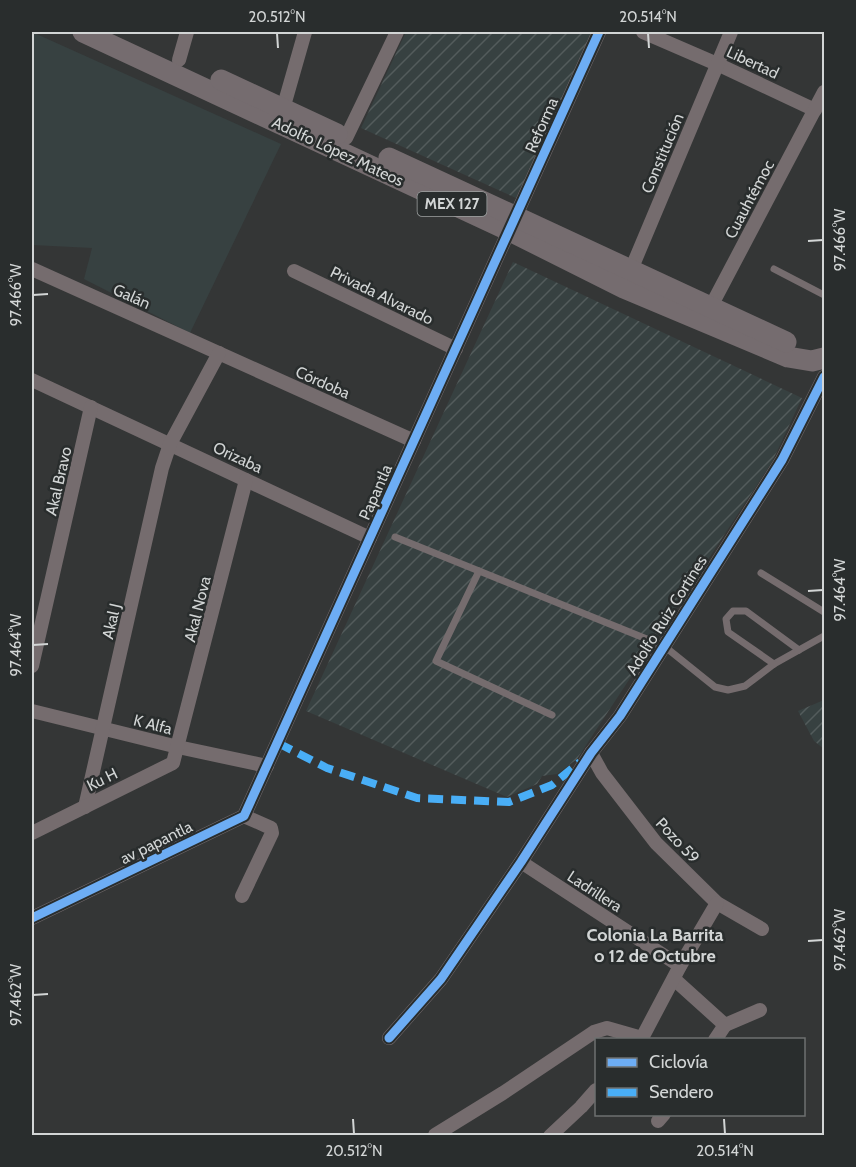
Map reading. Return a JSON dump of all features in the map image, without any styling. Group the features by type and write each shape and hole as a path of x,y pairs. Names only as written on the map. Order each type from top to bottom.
{"main road":[{"name":"Adolfo López Mateos","path":"83,32 109,35 179,60 281,116 346,138 513,224"},
{"name":"Adolfo López Mateos","path":"109,35 706,314 788,357 812,361 825,358"},
{"name":"Adolfo López Mateos","path":"706,314 792,345 825,344"}],"street":[{"path":"179,60 187,32"},
{"path":"281,116 305,32"},
{"path":"346,138 397,32"},
{"name":"Reforma","path":"513,224 599,32"},
{"name":"Libertad","path":"643,32 815,110"},
{"name":"Constitución","path":"628,279 731,32"},
{"name":"Cuauhtémoc","path":"706,314 825,92"},
{"name":"Papantla","path":"267,766 513,224"},
{"name":"Galán","path":"32,269 219,353"},
{"name":"Privada Alvarado","path":"294,271 456,349"},
{"name":"Córdoba","path":"219,353 414,441"},
{"name":"Akal J","path":"85,807 162,468 170,444 219,353"},
{"name":"Adolfo Ruiz Cortines","path":"389,1038 441,979 521,862 591,753 620,716 782,460 825,377"},
{"name":"Orizaba","path":"32,380 370,538"},
{"name":"Akal Bravo","path":"32,666 91,407"},
{"name":"Akal Nova","path":"178,747 246,480"},
{"name":"K Alfa","path":"32,711 267,766"},
{"name":"Ku H","path":"32,833 173,763 178,747"},
{"name":"Pozo 59","path":"591,753 602,773 656,843 717,903 762,929"},
{"path":"242,896 272,833 271,828 244,816 267,766"},
{"name":"av papantla","path":"32,918 244,816"},
{"name":"Ladrillera","path":"521,862 680,966"},
{"path":"643,1038 680,966 717,903"},
{"path":"674,980 725,1025"},
{"path":"716,1038 725,1025 760,1010"},
{"path":"435,1135 594,1032 607,1028 639,1038"},
{"path":"550,1136 595,1092"}],"lane":[{"path":"774,269 825,295"},
{"path":"396,537 664,646 715,687 728,690 745,686 774,664 825,636"},
{"path":"479,571 436,661 552,715"},
{"path":"761,573 825,612"},
{"path":"774,664 728,632 726,619 734,611 746,611 799,650"}],"shaded area":[{"path":"32,32 281,144 190,333 84,279 92,248 32,245"},
{"path":"406,32 595,32 516,198 361,128"},
{"path":"513,262 802,398 772,462 577,759 557,774 542,776 537,784 507,797 306,711"},
{"path":"824,700 824,749 814,741 798,711"}],"marked path":[{"path":"278,743 327,768 417,798 509,802 552,785 580,762"}],"cycle path":[{"path":"32,918 244,816 599,32"},
{"path":"389,1038 441,979 521,862 591,753 620,716 782,460 824,377"}],"district":[{"name":"Colonia La Barrita o 12 de Octubre","path":"655,945"}]}
